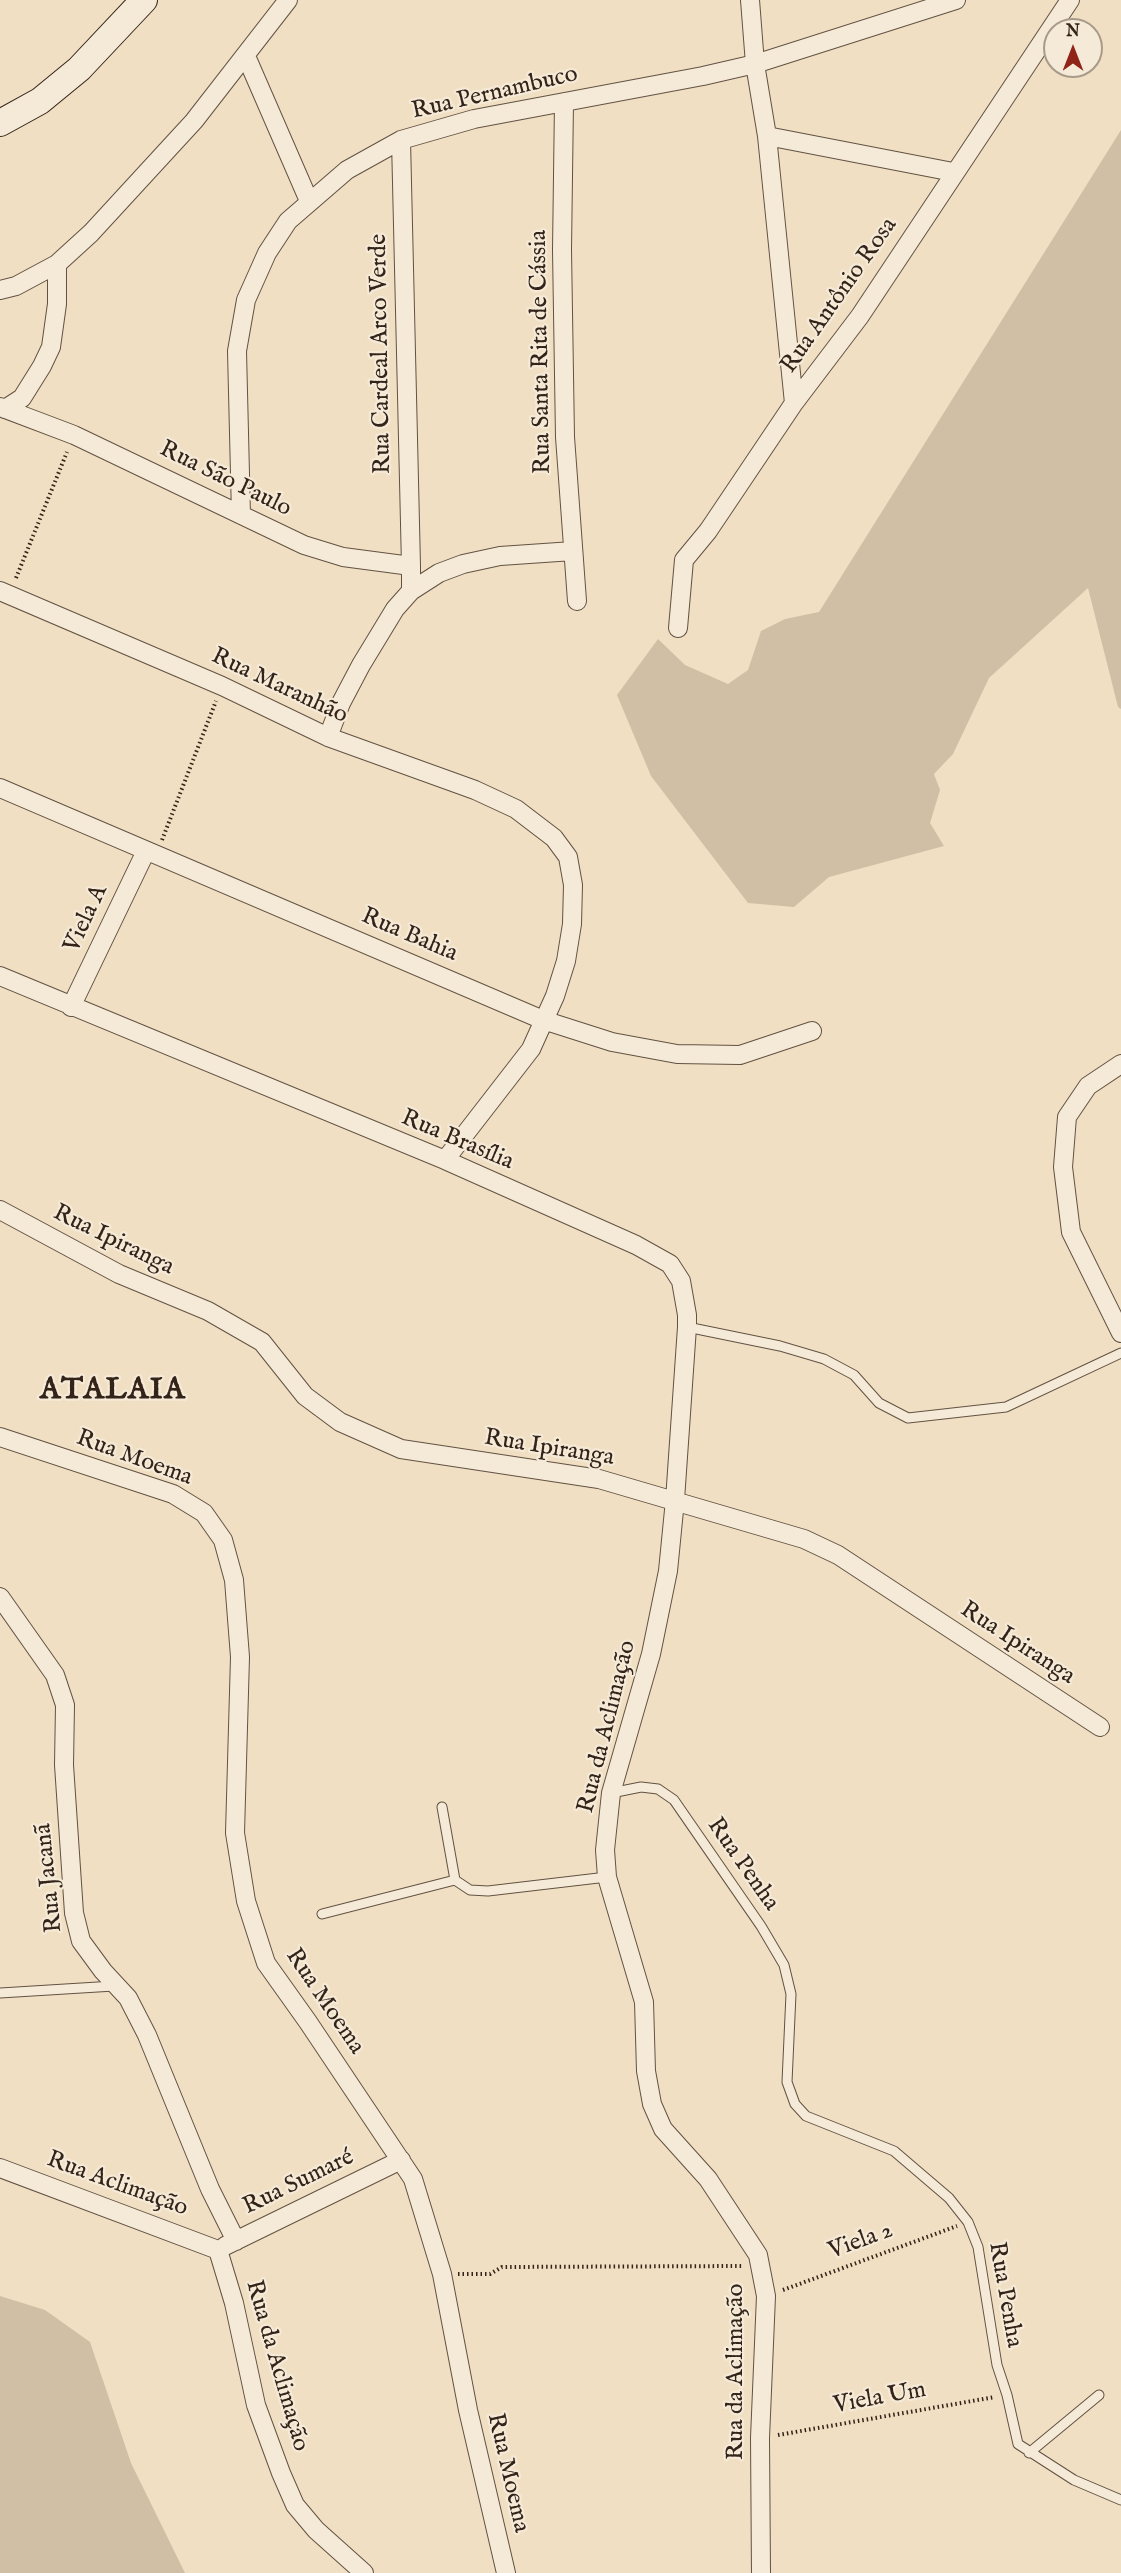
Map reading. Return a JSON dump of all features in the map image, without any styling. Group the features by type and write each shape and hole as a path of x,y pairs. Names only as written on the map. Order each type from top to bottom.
{"street":[{"path":"0,123 40,101 79,69 144,0"},
{"path":"0,290 16,286 57,264 91,232 161,158 246,56 288,0"},
{"path":"750,0 755,63 767,136 794,403"},
{"name":"Rua Pernambuco","path":"241,515 237,351 246,300 272,245 288,221 347,170 401,140 474,119 755,63 956,0"},
{"name":"Rua Antônio Rosa","path":"678,628 684,560 708,531 794,403 860,316 953,172 1070,0"},
{"path":"246,56 309,201"},
{"name":"Rua Santa Rita de Cássia","path":"564,102 562,250 565,437 577,601"},
{"path":"767,136 953,172"},
{"name":"Rua Cardeal Arco Verde","path":"401,140 411,566"},
{"path":"2,408 22,398 51,347 57,304 57,264"},
{"name":"Rua São Paulo","path":"2,408 74,435 304,545 343,557 411,566"},
{"path":"328,737 341,703 361,665 395,609 411,591 439,573 463,564 500,556 573,551"},
{"path":"411,566 411,591"},
{"name":"Rua Maranhão","path":"4,594 222,686 328,737 475,790 516,809 554,838 568,857 573,885 572,924 566,961 555,996 543,1020"},
{"name":"Rua Bahia","path":"0,788 543,1020 612,1042 677,1054 740,1055 812,1031"},
{"name":"Viela A","path":"71,1007 151,852"},
{"name":"Rua Brasília","path":"0,976 445,1161 636,1245 670,1264 681,1281 687,1315 675,1500"},
{"path":"445,1161 531,1048 543,1020"},
{"path":"1121,1064 1088,1086 1067,1118 1063,1167 1071,1232 1121,1333"},
{"name":"Rua Ipiranga","path":"0,1210 120,1274 208,1311 262,1342 305,1396 340,1422 401,1449 600,1479 804,1539 837,1555 1100,1727"},
{"name":"Rua Moema","path":"0,1437 173,1494 204,1513 223,1540 234,1580 240,1658 235,1833 246,1901 266,1963 413,2179 442,2274 468,2410 506,2573"},
{"name":"Rua da Aclimação","path":"675,1500 668,1571 651,1654 611,1793 605,1850 607,1877 644,2002 646,2071 652,2104 663,2129 708,2179 758,2256 766,2296 760,2438 761,2573"},
{"name":"Rua Jacanã","path":"0,1597 55,1676 65,1705 64,1765 74,1913 81,1941 128,1998 147,2035 210,2189 236,2241"},
{"name":"Rua Sumaré","path":"218,2250 401,2160"},
{"name":"Rua Aclimação","path":"0,2168 218,2250"},
{"name":"Rua da Aclimação","path":"218,2250 234,2303 256,2406 295,2505 316,2530 364,2573"}],"lane":[{"path":"687,1327 766,1342 824,1359 854,1375 879,1403 908,1418 1006,1407 1121,1353"},
{"name":"Rua Penha","path":"611,1793 641,1787 658,1789 674,1800 761,1926 784,1965 791,1994 787,2082 795,2104 806,2116 894,2151 950,2198 968,2222 978,2247 997,2365 1007,2395 1018,2444 1074,2480 1121,2500"},
{"path":"442,1807 455,1880 470,1890 488,1891 607,1877"},
{"path":"322,1914 455,1880"},
{"path":"0,1993 117,1985"},
{"path":"1029,2453 1099,2395"}],"path":[{"path":"4,594 74,435"},
{"path":"151,852 222,686"},
{"name":"Viela 2","path":"766,2296 968,2222"},
{"path":"442,2274 490,2274 502,2267 760,2266"},
{"name":"Viela Um","path":"760,2438 1007,2395"}],"shaded area":[{"path":"1121,130 1121,709 1118,707 1088,588 989,678 953,754 934,774 940,790 930,823 944,846 829,877 794,907 748,903 651,776 617,695 658,639 685,665 728,684 748,670 761,631 785,619 819,612"},
{"path":"0,2296 45,2310 90,2342 131,2463 185,2573 0,2573"}],"district":[{"name":"ATALAIA","path":"113,1392"}]}
